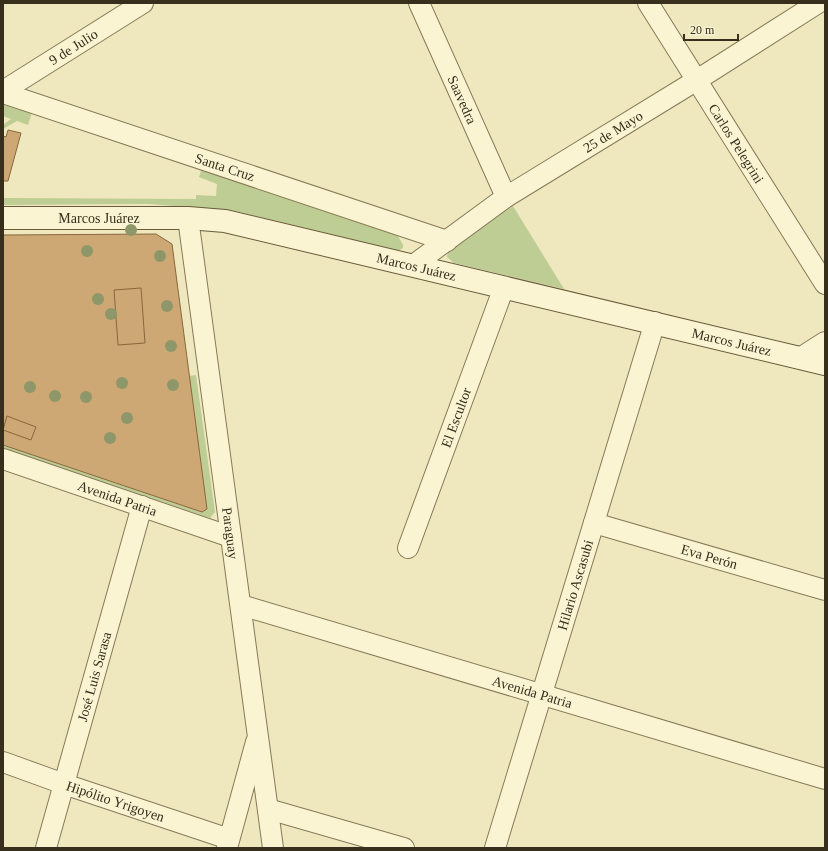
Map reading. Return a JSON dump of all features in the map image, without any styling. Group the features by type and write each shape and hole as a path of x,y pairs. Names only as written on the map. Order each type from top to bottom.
{"main road":[{"name":"Marcos Juárez","path":"3,218 188,218 236,223 825,364"}],"street":[{"name":"9 de Julio","path":"3,92 143,3"},
{"name":"Saavedra","path":"419,3 506,197"},
{"name":"Carlos Pelegrini","path":"648,3 825,284"},
{"name":"25 de Mayo","path":"412,266 506,197 697,80 818,3"},
{"name":"Santa Cruz","path":"3,92 447,240"},
{"name":"Paraguay","path":"188,218 273,848"},
{"name":"El Escultor","path":"408,548 504,287"},
{"name":"Hilario Ascasubi","path":"495,848 654,322"},
{"path":"800,358 825,342"},
{"name":"Avenida Patria","path":"3,459 231,537"},
{"name":"José Luis Sarasa","path":"46,848 142,506"},
{"name":"Eva Perón","path":"594,523 825,590"},
{"name":"Avenida Patria","path":"240,605 825,779"},
{"path":"228,843 258,734"},
{"name":"Hipólito Yrigoyen","path":"3,762 228,843"},
{"path":"268,809 404,848"}],"green space":[{"path":"3,103 32,112 28,125 17,121 3,129 3,125 11,119 3,116"},
{"path":"202,168 397,234 403,248 398,251 231,210 148,204 4,205 4,198 196,199 196,195 216,196 217,184 199,177"},
{"path":"513,206 564,289 454,263 447,257 449,247"},
{"path":"196,375 215,512 210,518 3,449 3,445 202,512 206,509 189,376"}],"building":[{"path":"8,130 21,133 8,181 3,181 3,136 6,137"},
{"path":"156,234 172,244 207,509 202,512 3,445 3,235"},
{"path":"141,288 145,343 118,345 114,290"},
{"path":"7,416 36,427 31,440 3,430"}]}
